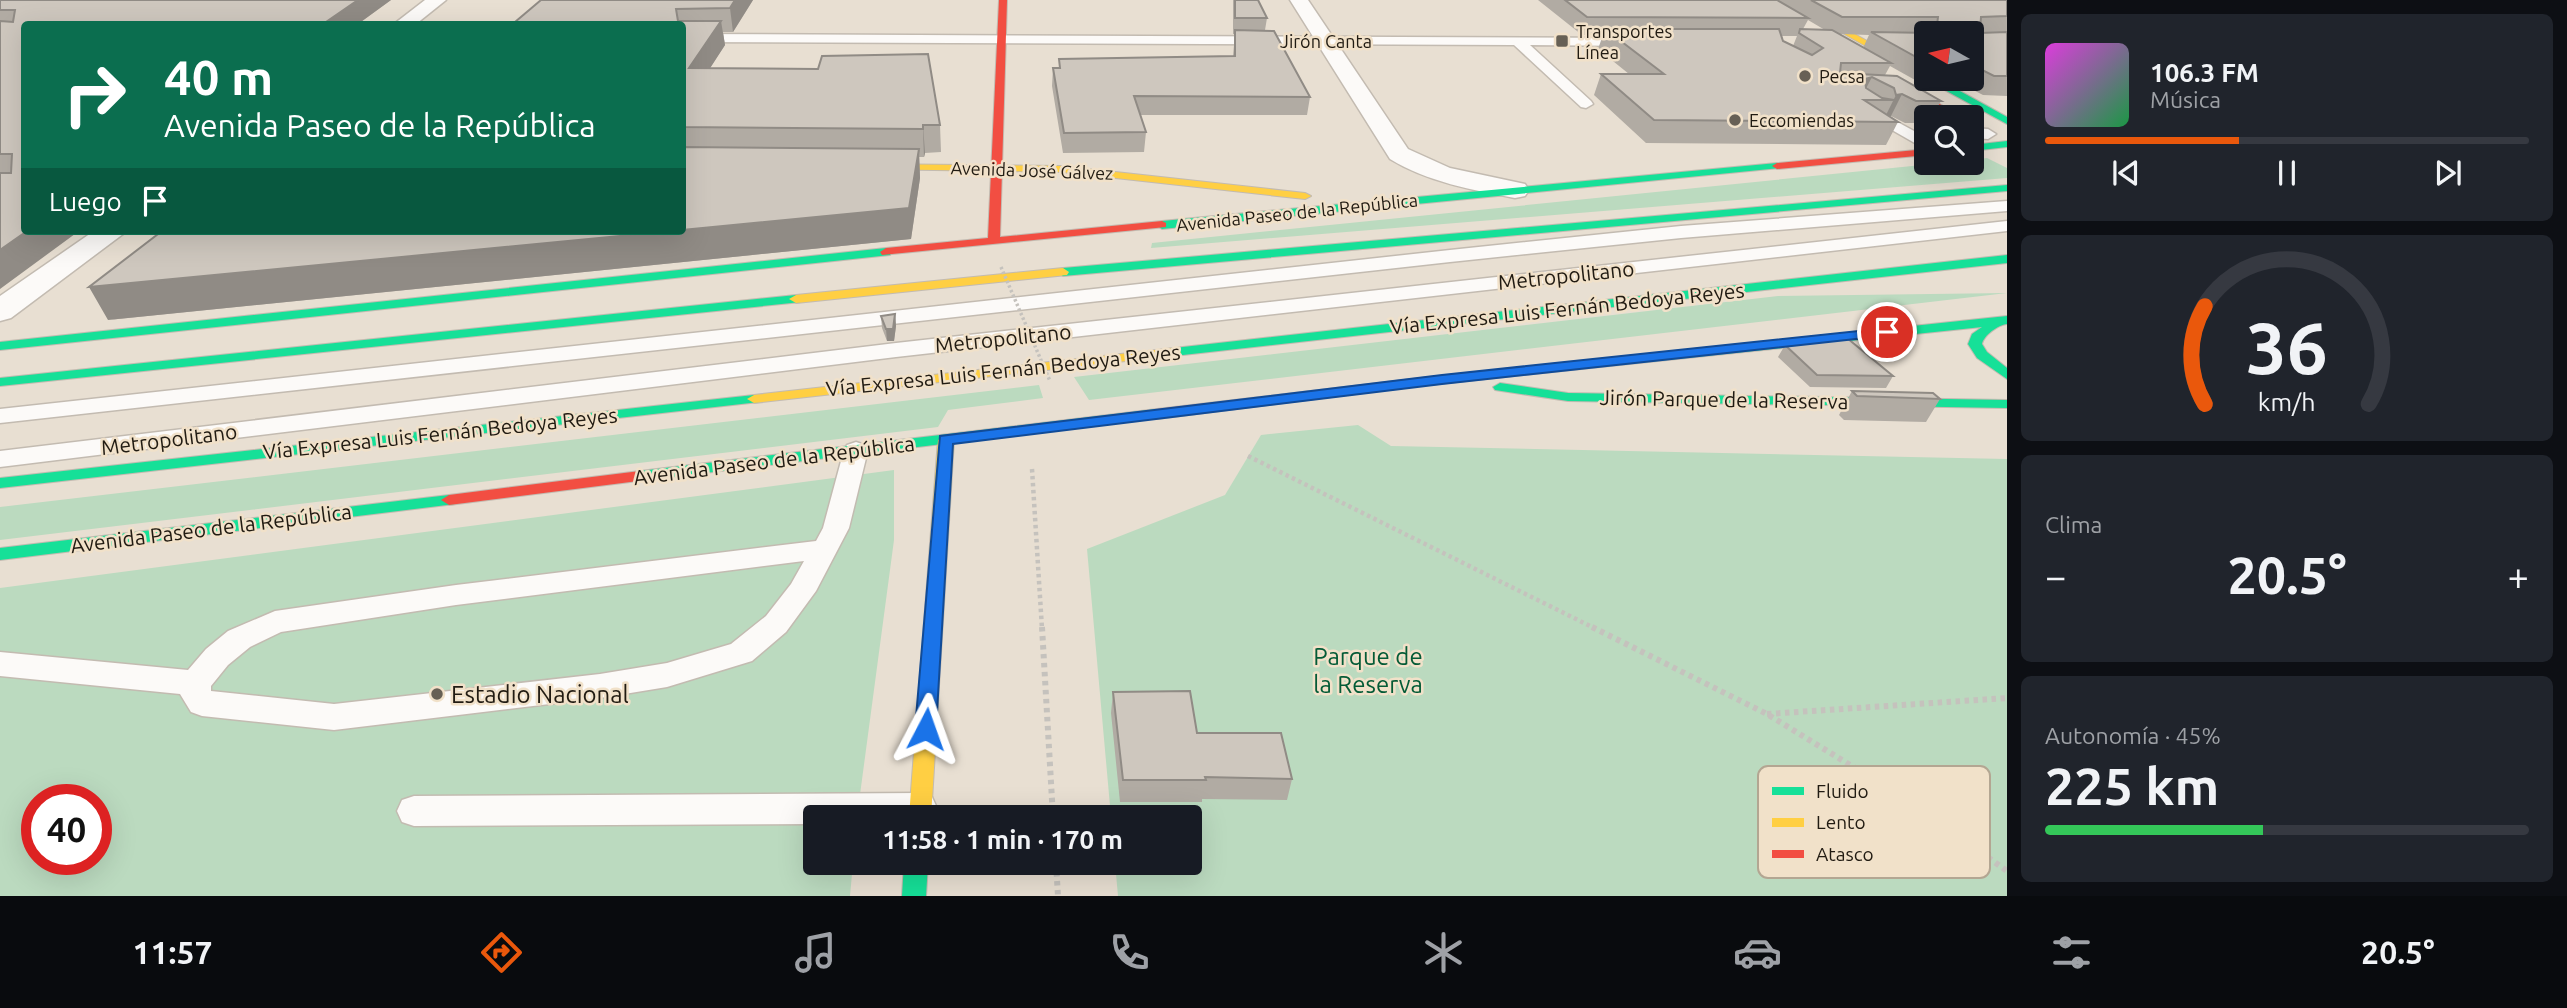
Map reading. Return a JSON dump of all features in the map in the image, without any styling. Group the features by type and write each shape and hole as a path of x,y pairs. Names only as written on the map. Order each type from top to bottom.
{"main road":[{"path":"994,241 987,191 995,166 1003,0"},
{"path":"1788,0 1914,70"},
{"path":"1880,74 1935,105"},
{"path":"1953,91 2007,121"},
{"path":"1984,136 2007,145"},
{"path":"1984,147 2007,145"},
{"name":"Avenida Paseo de la República","path":"0,346 994,241 1914,153"},
{"name":"Avenida José Gálvez","path":"846,166 995,166 1107,172 1380,205"},
{"path":"0,382 992,278 2007,188"},
{"name":"Vía Expresa Luis Fernán Bedoya Reyes","path":"0,483 2007,261"},
{"path":"2003,320 1977,337 1975,344 1982,355 2007,375"},
{"name":"Avenida Paseo de la República","path":"0,554 1442,379 2003,320"},
{"name":"Jirón Parque de la Reserva","path":"1442,379 1567,397 2007,404"},
{"path":"920,805 946,440"},
{"path":"914,896 915,875"}],"street":[{"path":"408,21 437,0"},
{"path":"1299,0 1399,154 1417,165 1441,174 1515,190"},
{"path":"1826,43 1902,43"},
{"path":"0,311 107,235"}],"lane":[{"name":"Jirón Canta","path":"686,38 1652,42"},
{"path":"1518,42 1586,104"},
{"path":"1875,91 1912,92"},
{"path":"1914,127 1893,125 1914,137"},
{"name":"Metropolitano","path":"0,416 1450,256 1681,232 2007,206"},
{"name":"Metropolitano","path":"0,459 882,352 2007,226"},
{"path":"825,549 456,595 275,622 239,639 217,657 195,683 196,695 202,703 334,717 600,687 667,675 741,653 776,624 802,591 825,549 836,528 856,450"},
{"path":"0,664 195,683"},
{"path":"414,811 803,812"}],"path":[{"path":"1001,267 1050,381"},
{"path":"1028,430 1052,805"},
{"path":"1248,456 1767,713 1852,766"},
{"path":"1767,713 2007,698"},
{"path":"1990,859 2007,871"},
{"path":"1057,875 1058,896"}],"green space":[{"path":"1984,158 2007,168 2007,178 1151,248 1152,243 1914,166 1914,175 1984,175"},
{"path":"2007,293 1089,400 1074,377 1778,296"},
{"path":"1039,385 1043,398 948,410 938,427 0,540 0,507"},
{"name":"Parque de la Reserva","path":"1358,425 1391,446 2007,459 2007,896 1118,896 1116,875 1202,875 1202,805 1110,805 1087,549 1225,495 1261,435"},
{"name":"Estadio Nacional","path":"894,470 894,540 859,805 803,805 803,875 852,875 850,896 0,896 0,588"}],"building":[{"path":"0,0 358,0 327,21 21,21 21,235 0,250 0,173 11,173 12,154 0,154 0,21 13,22 15,10 0,10"},
{"path":"541,0 735,0 730,8 676,9 678,21 516,21"},
{"path":"1235,0 1258,0 1267,18 1235,18"},
{"path":"1565,0 1777,0 1808,18 1587,17"},
{"path":"1811,0 2007,0 2007,16 1981,17 1981,21 1938,21 1938,17 1842,17"},
{"path":"686,21 721,21 689,68 818,69 822,56 928,54 940,125 923,125 923,129 686,127"},
{"path":"1605,29 1779,29 1783,41 1812,55 1823,48 1799,33 1800,29 1832,30 1891,63 1841,63 1840,73 1897,76 1914,86 1914,91 1923,91 1941,101 1916,101 1902,94 1896,95 1894,88 1872,77 1865,79 1866,88 1882,98 1894,100 1864,100 1898,122 1654,120 1601,74 1664,74"},
{"path":"1235,30 1274,31 1310,97 1134,96 1146,132 1064,133 1053,68 1060,68 1059,59 1235,56"},
{"path":"1871,32 1914,33 1914,56"},
{"path":"2007,32 2007,76 1994,76 1984,71 1984,33"},
{"path":"686,147 919,149 909,208 686,230"},
{"path":"157,235 630,235 89,287"},
{"path":"895,314 893,329 886,329 881,316"},
{"path":"1847,338 1893,376 1817,375 1785,345"},
{"path":"1852,391 1933,393 1940,399 1857,396"},
{"path":"1190,691 1197,733 1281,733 1292,779 1205,777 1206,780 1123,780 1113,692"}],"traffic: fast":[{"path":"1953,91 2007,121"},
{"path":"1984,147 2007,144"},
{"path":"1162,225 1777,166"},
{"path":"1063,272 2007,188"},
{"path":"0,346 886,252"},
{"path":"1174,352 2007,259"},
{"path":"0,382 796,299"},
{"path":"1429,381 2007,320"},
{"path":"1998,321 1977,337 1975,344 1982,355 2007,375"},
{"path":"1500,387 1568,397 2007,404"},
{"path":"0,483 754,399"},
{"path":"640,476 1157,414"},
{"path":"0,554 449,500"},
{"path":"914,896 915,875"}],"traffic: slow":[{"path":"1788,0 1913,69"},
{"path":"867,166 1061,169 1305,196"},
{"path":"796,299 1063,272"},
{"path":"754,399 1174,352"},
{"path":"921,805 946,440"}],"traffic: jam":[{"path":"994,241 1003,0"},
{"path":"1892,80 1936,105"},
{"path":"1777,166 1914,153"},
{"path":"886,252 1162,225"},
{"path":"1157,414 1429,381"},
{"path":"449,500 640,476"}],"place":[{"name":"Transportes Línea","path":"1562,41"},
{"name":"Pecsa","path":"1805,76"},
{"name":"Eccomiendas","path":"1735,120"},
{"name":"Estadio Nacional","path":"437,694"}],"route":[{"path":"926,729 946,440 1442,379 1887,332"}]}
